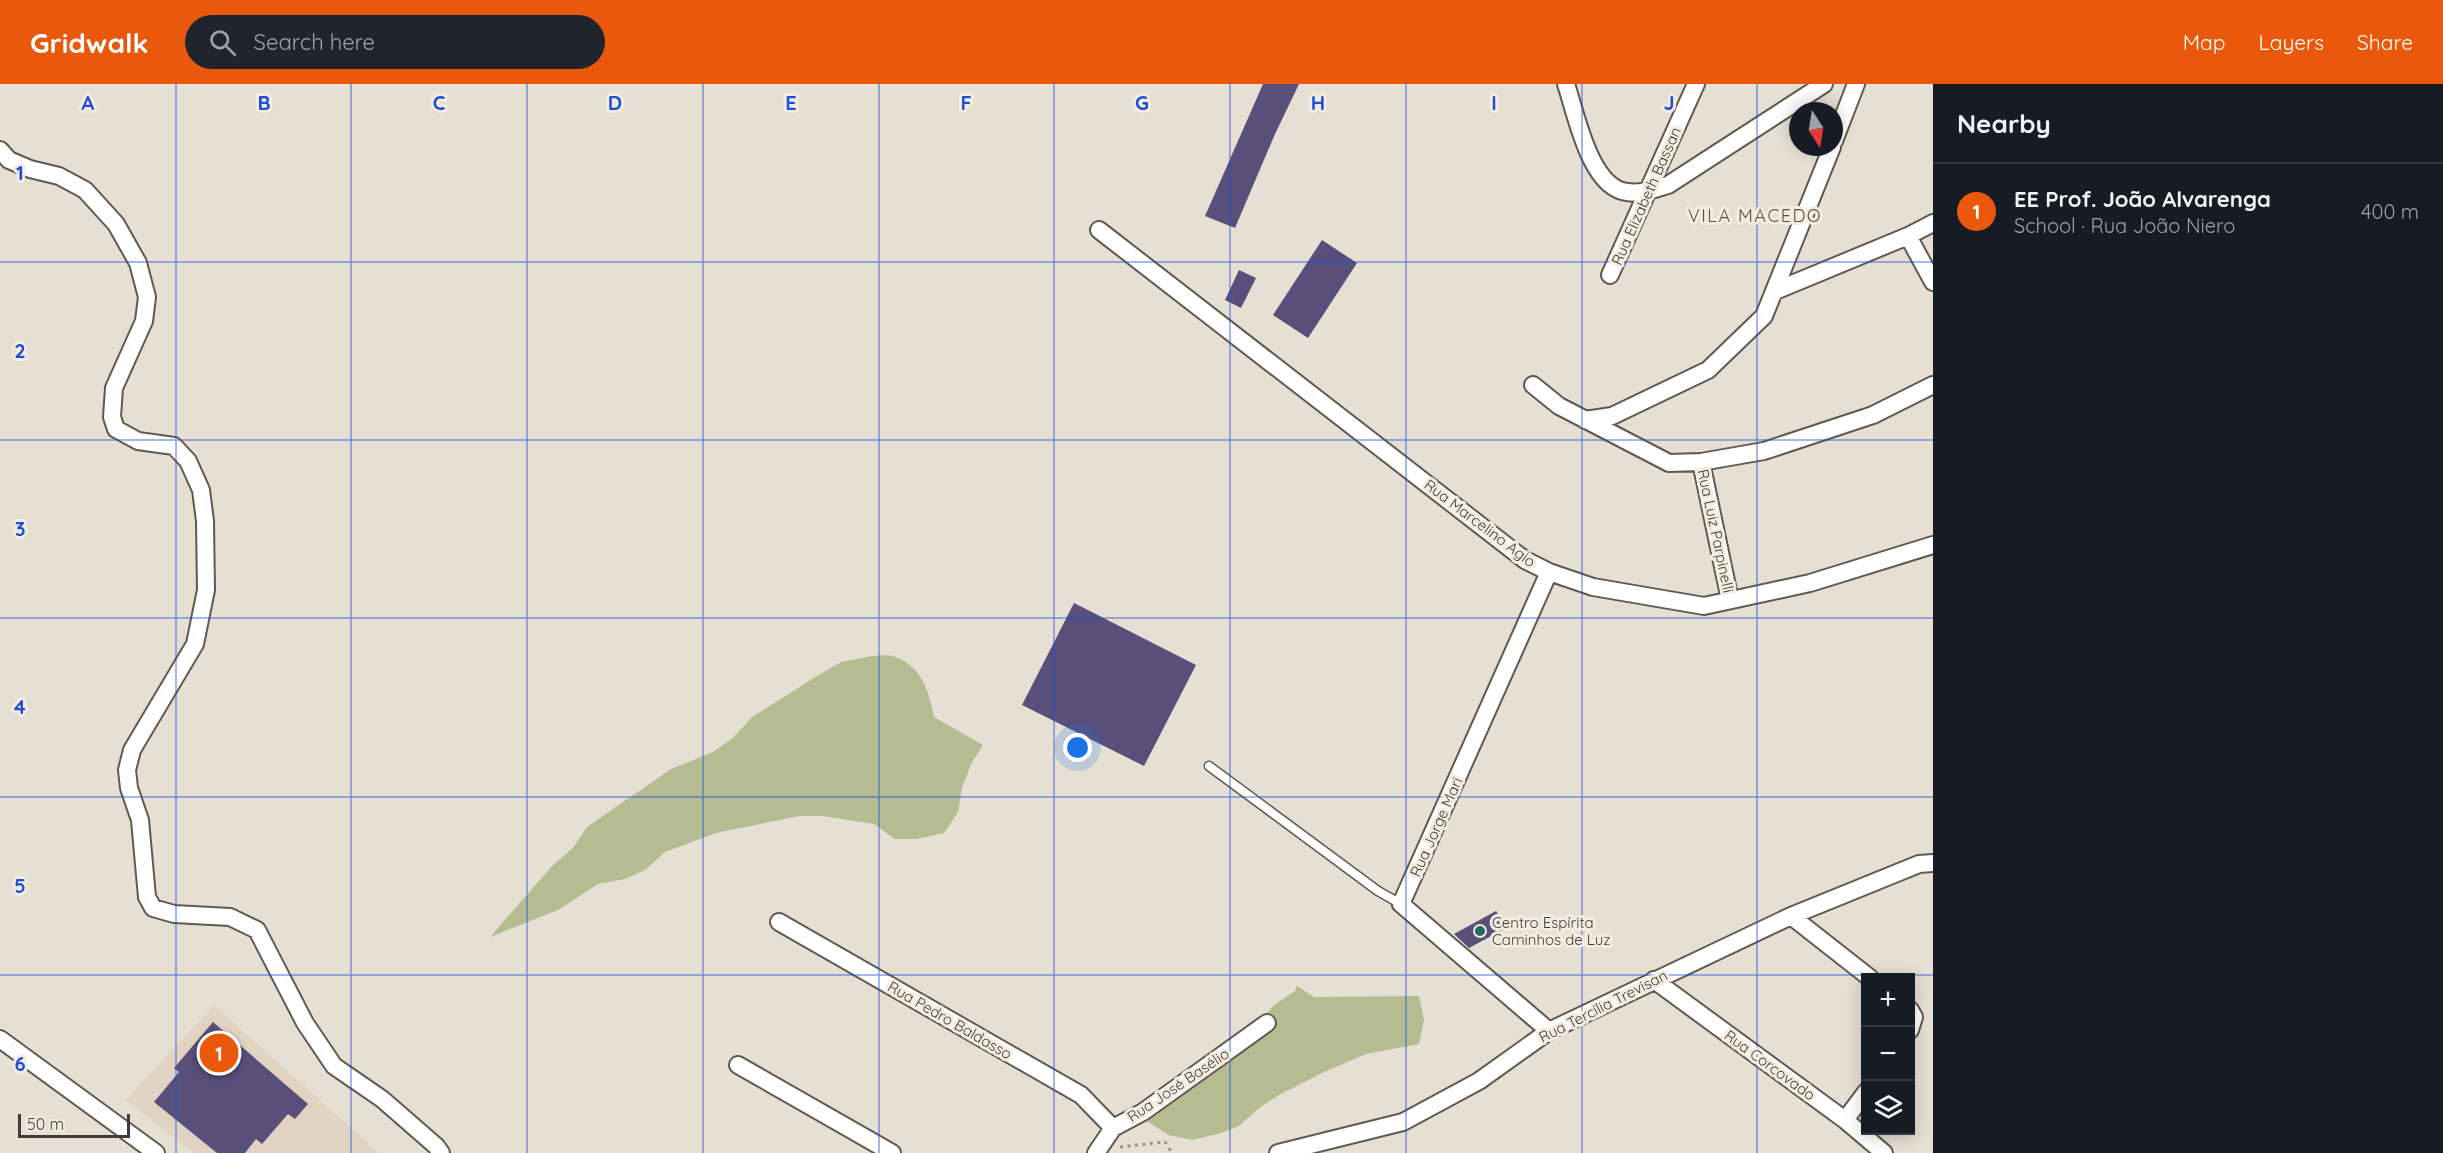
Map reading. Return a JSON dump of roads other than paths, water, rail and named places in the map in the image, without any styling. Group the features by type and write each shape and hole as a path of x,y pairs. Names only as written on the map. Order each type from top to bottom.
{"street":[{"path":"1566,84 1593,166 1608,184 1625,192 1647,192 1668,185 1824,84"},
{"name":"Rua Elizabeth Bassan","path":"1610,275 1696,84"},
{"path":"1843,118 1856,84"},
{"path":"0,150 9,160 30,169 59,176 85,190 116,224 138,263 147,297 144,321 114,388 112,417 116,429 138,441 174,447 188,461 201,490 205,521 206,590 195,644 132,750 127,770 129,788 140,820 147,897 153,908 174,914 231,917 257,930 305,1023 334,1066 382,1099 441,1153"},
{"path":"1585,420 1612,416 1708,370 1764,316 1828,156"},
{"path":"1775,291 1908,236 1933,222"},
{"name":"Rua Marcelino Agio","path":"1099,230 1525,560 1549,572 1593,587 1704,606 1809,583 1932,546"},
{"path":"1908,236 1933,282"},
{"path":"1533,385 1559,406 1669,463 1701,462 1764,451 1874,415 1933,385"},
{"name":"Rua Luiz Parpinelli","path":"1701,462 1730,600"},
{"name":"Rua Jorge Mari","path":"1401,904 1549,572"},
{"name":"Rua Tercília Trevisan","path":"1278,1153 1403,1122 1479,1082 1549,1031 1653,980 1791,916 1919,864 1933,863"},
{"path":"1401,904 1549,1031"},
{"path":"1791,916 1864,973"},
{"name":"Rua Pedro Baldasso","path":"779,922 1081,1095 1113,1128"},
{"name":"Rua Corcovado","path":"1653,980 1845,1120 1884,1153"},
{"name":"Rua José Basélio","path":"1097,1151 1113,1128 1143,1112 1267,1023"},
{"path":"0,1039 156,1153"},
{"path":"738,1065 892,1153"},
{"path":"1845,1120 1861,1099"}],"lane":[{"path":"1209,766 1378,891 1401,904"}],"place":[{"name":"Centro Espírita Caminhos de Luz","path":"1480,931"},
{"name":"EE Prof. João Alvarenga","path":"219,1053"}],"district":[{"name":"VILA MACEDO","path":"1755,215"}]}
